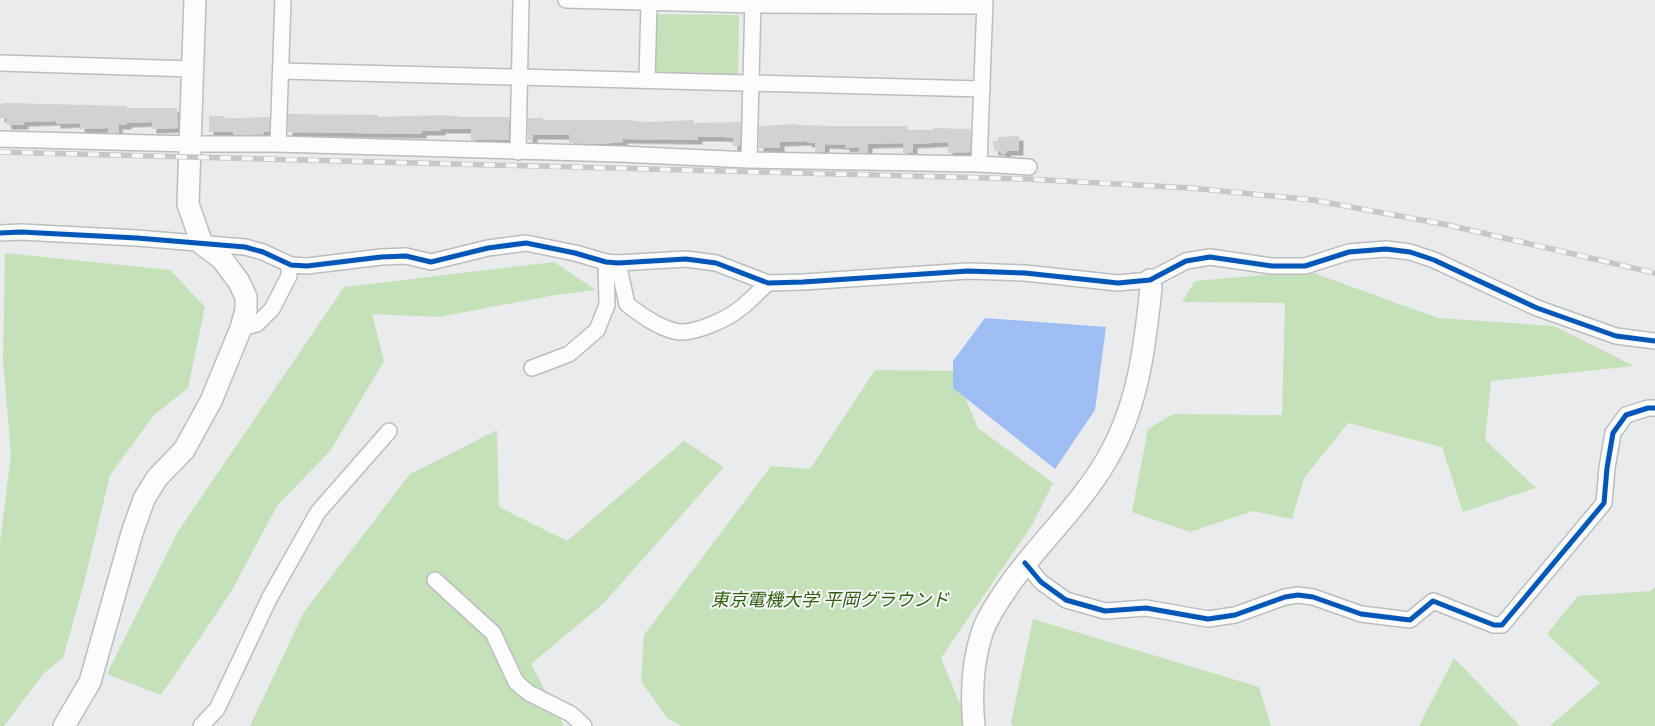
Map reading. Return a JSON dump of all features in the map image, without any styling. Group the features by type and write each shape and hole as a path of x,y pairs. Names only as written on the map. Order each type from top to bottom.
{"street":[{"path":"64,726 90,682 132,533 144,499 157,478 184,450 211,400 241,328 246,310 246,298 239,282 222,259 202,244 188,204 195,0"},
{"path":"278,144 283,0"},
{"path":"518,152 521,0"},
{"path":"566,0 984,3 979,164"},
{"path":"647,80 649,2"},
{"path":"749,160 753,2"},
{"path":"0,63 192,69"},
{"path":"281,72 982,89"},
{"path":"0,139 190,144 278,144 620,154 749,160 979,164 1029,167"},
{"path":"0,233 21,232 137,238 245,247 263,252 291,265 307,266 381,256 406,256 431,262 488,248 526,243 575,252 612,263 686,259 716,263 768,283 968,271 1025,273 1118,283 1150,280 1186,261 1210,257 1272,266 1305,266 1349,252 1386,250 1410,252 1434,260 1537,308 1616,336 1655,341"},
{"path":"612,263 626,304 647,320 676,332 696,331 718,321 741,308 768,283"},
{"path":"532,368 569,354 597,330 607,305 612,263"},
{"path":"241,328 257,324 272,309 289,276 291,265"},
{"path":"974,726 972,704 975,663 982,632 998,601 1025,563 1088,490 1111,452 1125,423 1138,382 1146,336 1151,288 1150,280"},
{"path":"1025,563 1041,582 1066,600 1105,610 1146,608 1208,619 1235,615 1285,597 1298,595 1312,597 1362,614 1410,620 1433,601 1494,625 1502,625 1604,503 1613,433 1626,415 1648,408 1655,408"},
{"path":"201,726 216,709 270,597 318,512 389,431"},
{"path":"435,580 492,633 516,682 528,693 571,714 584,726"}],"green space":[{"path":"653,14 739,15 738,79 650,76"},
{"path":"5,253 170,270 205,307 188,388 154,415 110,475 83,587 63,658 43,674 4,726 0,726 0,543 11,454 3,359"},
{"path":"554,262 596,290 555,295 439,317 372,314 384,361 330,451 277,506 231,592 161,695 107,674 177,533 344,287"},
{"path":"1308,271 1438,318 1554,326 1634,366 1491,381 1485,440 1536,488 1463,512 1442,447 1348,423 1304,478 1292,519 1253,511 1190,532 1132,512 1148,429 1173,414 1282,415 1285,303 1182,302 1195,281"},
{"name":"東京電機大学 平岡グラウンド","path":"875,370 954,371 978,428 1053,483 1032,525 941,658 969,726 681,726 667,718 641,681 644,635 771,466 810,469"},
{"path":"497,430 499,507 567,541 684,441 724,467 604,603 531,664 564,726 250,726 304,612 410,474"},
{"path":"1655,586 1655,726 1550,726 1600,683 1547,634 1578,596 1651,591"},
{"path":"1033,619 1259,687 1271,726 1013,726 1011,722"},
{"path":"1454,658 1520,726 1419,726"}],"water":[{"path":"985,318 1106,327 1095,410 1055,469 953,388 953,361"}],"building":[{"path":"0,104 177,108 178,128 152,129 152,122 127,123 127,125 118,125 119,133 108,132 108,128 80,129 80,123 56,124 56,121 24,122 24,125 7,125 6,118 0,118"},
{"path":"288,114 378,115 378,117 441,115 509,117 509,140 471,140 471,129 441,129 441,131 422,131 422,134 288,132"},
{"path":"209,116 225,116 224,118 270,117 269,132 264,132 264,134 233,135 233,132 209,132"},
{"path":"528,118 543,118 543,120 633,120 649,122 694,120 694,123 741,122 740,146 733,146 733,138 723,137 698,137 698,140 623,139 623,142 599,144 569,143 569,135 533,135 533,140 528,140"},
{"path":"797,124 907,126 908,130 933,130 933,128 971,129 970,152 948,153 948,142 913,144 913,153 903,153 903,143 868,144 868,153 859,153 859,147 845,148 845,145 825,144 825,152 815,152 815,143 807,143 807,141 780,142 780,148 759,148 759,126"},
{"path":"1019,136 1019,151 1007,151 1004,155 999,151 994,151 993,141 998,141 998,137"}],"railway":[{"path":"0,152 1027,179 1191,188 1313,200 1448,225 1655,273"}],"cycle path":[{"path":"0,233 21,232 137,238 245,247 263,252 291,265 307,266 381,257 406,256 431,262 488,248 526,243 575,253 606,262 686,259 716,263 768,283 968,271 1025,273 1118,283 1150,280 1186,261 1210,257 1272,266 1305,266 1349,252 1386,249 1410,252 1434,260 1537,308 1616,336 1655,341"},
{"path":"1025,563 1041,582 1066,600 1105,611 1146,608 1208,619 1235,615 1285,597 1298,595 1313,597 1361,614 1410,620 1433,601 1494,625 1502,625 1604,503 1613,433 1626,415 1648,408 1655,408"}]}
